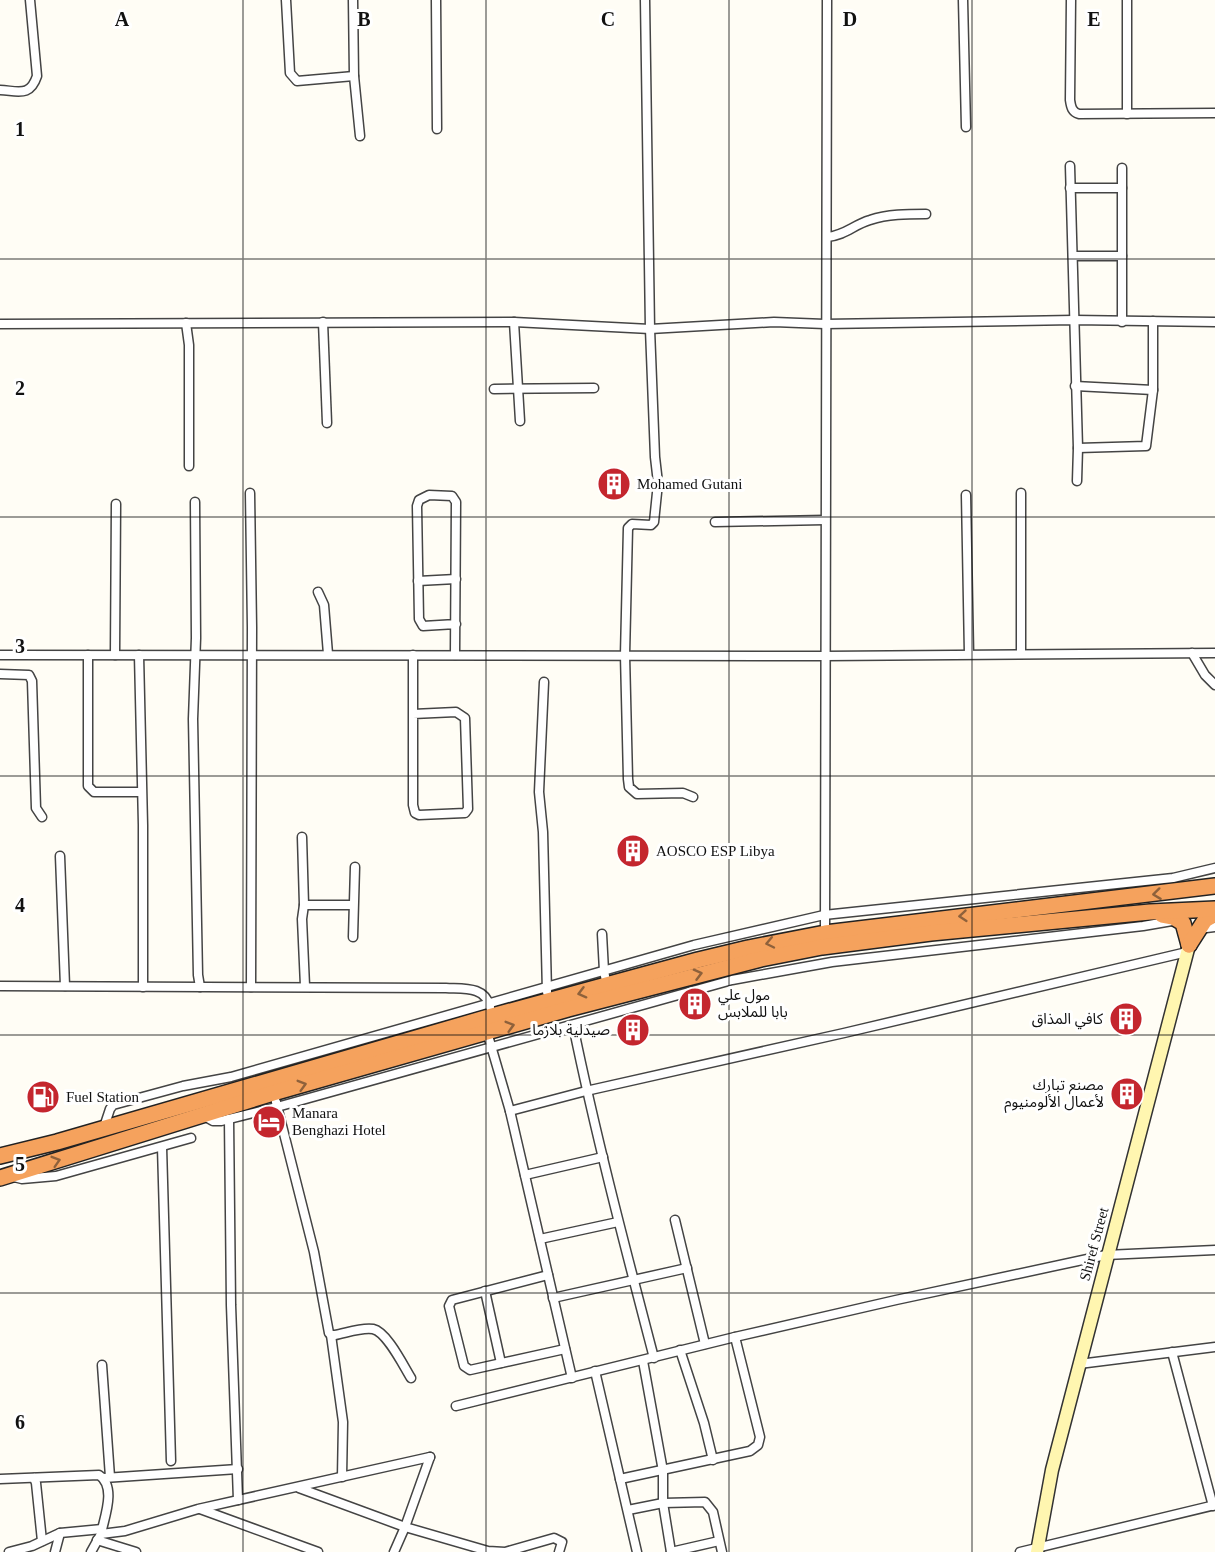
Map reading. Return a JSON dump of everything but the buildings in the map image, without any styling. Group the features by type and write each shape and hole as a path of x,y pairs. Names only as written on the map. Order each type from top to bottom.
{"highway":[{"path":"4,1177 203,1116 275,1100 487,1032 656,964 696,952 825,933 1215,886"},
{"path":"0,1156 547,994 730,965 822,947 941,932 1150,912 1215,909"},
{"path":"1150,912 1183,923 1188,948"},
{"path":"1188,948 1205,920 1215,914"}],"main road":[{"name":"Shiref Street","path":"1037,1550 1052,1470 1078,1364 1188,948"}],"street":[{"path":"0,90 25,91 34,85 37,75 30,0"},
{"path":"286,0 292,78 297,81 354,76"},
{"path":"353,0 354,76 360,136"},
{"path":"436,0 437,129"},
{"path":"645,0 651,329 655,457 658,483 654,522 651,525 632,524 628,528 625,655 629,787 637,794 683,793 693,797"},
{"path":"825,933 826,0"},
{"path":"963,0 966,127"},
{"path":"1071,0 1071,108 1075,113 1215,113"},
{"path":"1127,0 1127,114"},
{"path":"1070,166 1077,481"},
{"path":"1122,168 1122,322"},
{"path":"1070,188 1122,188"},
{"path":"827,237 844,234 870,219 902,214 926,214"},
{"path":"1072,256 1122,256"},
{"path":"0,324 514,322 651,329 774,322 825,324 1074,320 1215,322"},
{"path":"1078,448 1146,446 1153,390 1153,321"},
{"path":"323,322 327,423"},
{"path":"514,322 520,421"},
{"path":"186,323 189,345 189,466"},
{"path":"1075,386 1153,390"},
{"path":"494,389 594,388"},
{"path":"250,493 251,987"},
{"path":"1021,493 1021,654"},
{"path":"455,655 456,624 456,499 445,495 429,495 419,500 417,506 420,623 423,626 456,624"},
{"path":"966,495 969,654"},
{"path":"195,501 193,719 200,987"},
{"path":"115,655 116,504"},
{"path":"715,522 825,520"},
{"path":"418,581 456,579"},
{"path":"318,592 324,605 328,654"},
{"path":"1192,653 1208,679 1215,685"},
{"path":"0,655 825,656 1215,653"},
{"path":"88,655 88,786 94,792 141,792"},
{"path":"139,655 143,825 143,987"},
{"path":"413,655 413,714 413,805 415,813 427,815 465,813 468,809 465,718 456,712 413,714"},
{"path":"0,674 24,673 32,681 36,808 42,817"},
{"path":"544,682 539,792 543,832 547,994"},
{"path":"302,837 305,986"},
{"path":"60,856 64,986"},
{"path":"353,937 355,867"},
{"path":"696,952 824,915 1173,878 1215,868"},
{"path":"304,905 353,905"},
{"path":"203,1116 213,1120 229,1119 275,1100 491,1048 732,980 784,969 1178,920"},
{"path":"1198,929 1215,927"},
{"path":"602,934 609,1015"},
{"path":"510,1111 586,1091 844,1033 1188,948"},
{"path":"0,986 305,986 476,989 482,993 491,1010"},
{"path":"573,1025 586,1091 654,1358"},
{"path":"487,1032 510,1111 572,1378"},
{"path":"275,1100 314,1252 328,1333 331,1335 343,1422 342,1477"},
{"path":"229,1119 231,1305 238,1500"},
{"path":"4,1177 22,1179 56,1176 191,1138"},
{"path":"162,1147 171,1461"},
{"path":"525,1175 603,1157"},
{"path":"675,1220 705,1344"},
{"path":"540,1239 618,1222"},
{"path":"456,1406 735,1337 1106,1255 1215,1250"},
{"path":"553,1298 687,1268"},
{"path":"548,1275 452,1300 449,1306 466,1369 565,1349"},
{"path":"484,1291 501,1363"},
{"path":"331,1335 371,1329 380,1332 411,1378"},
{"path":"620,1479 750,1451 758,1444 760,1437 735,1337"},
{"path":"1078,1364 1215,1347"},
{"path":"680,1350 704,1423 713,1460"},
{"path":"1020,1552 1037,1550 1214,1506 1172,1352"},
{"path":"643,1360 663,1471 663,1503 671,1552 719,1541"},
{"path":"91,1552 100,1534 107,1511 108,1487 102,1365"},
{"path":"595,1371 637,1552"},
{"path":"9,1552 32,1546 60,1533 100,1534 125,1531 198,1509 430,1457 394,1552"},
{"path":"0,1479 94,1474 107,1477 238,1469"},
{"path":"34,1478 42,1541"},
{"path":"298,1487 405,1527 488,1551 505,1552 554,1538 562,1542 559,1552"},
{"path":"628,1510 663,1503 705,1502 713,1512 722,1552"},
{"path":"198,1509 318,1552"},
{"path":"55,1552 60,1533"},
{"path":"100,1534 136,1552"}],"place":[{"name":"Mohamed Gutani","path":"614,484"},
{"name":"AOSCO ESP Libya","path":"633,851"},
{"name":"مول علي بابا للملابس","path":"695,1004"},
{"name":"كافي المذاق","path":"1126,1019"},
{"name":"صيدلية بلازما","path":"633,1030"},
{"name":"مصنع تبارك لأعمال الألومنيوم","path":"1127,1094"},
{"name":"Fuel Station","path":"43,1097"},
{"name":"Manara Benghazi Hotel","path":"269,1122"}]}
